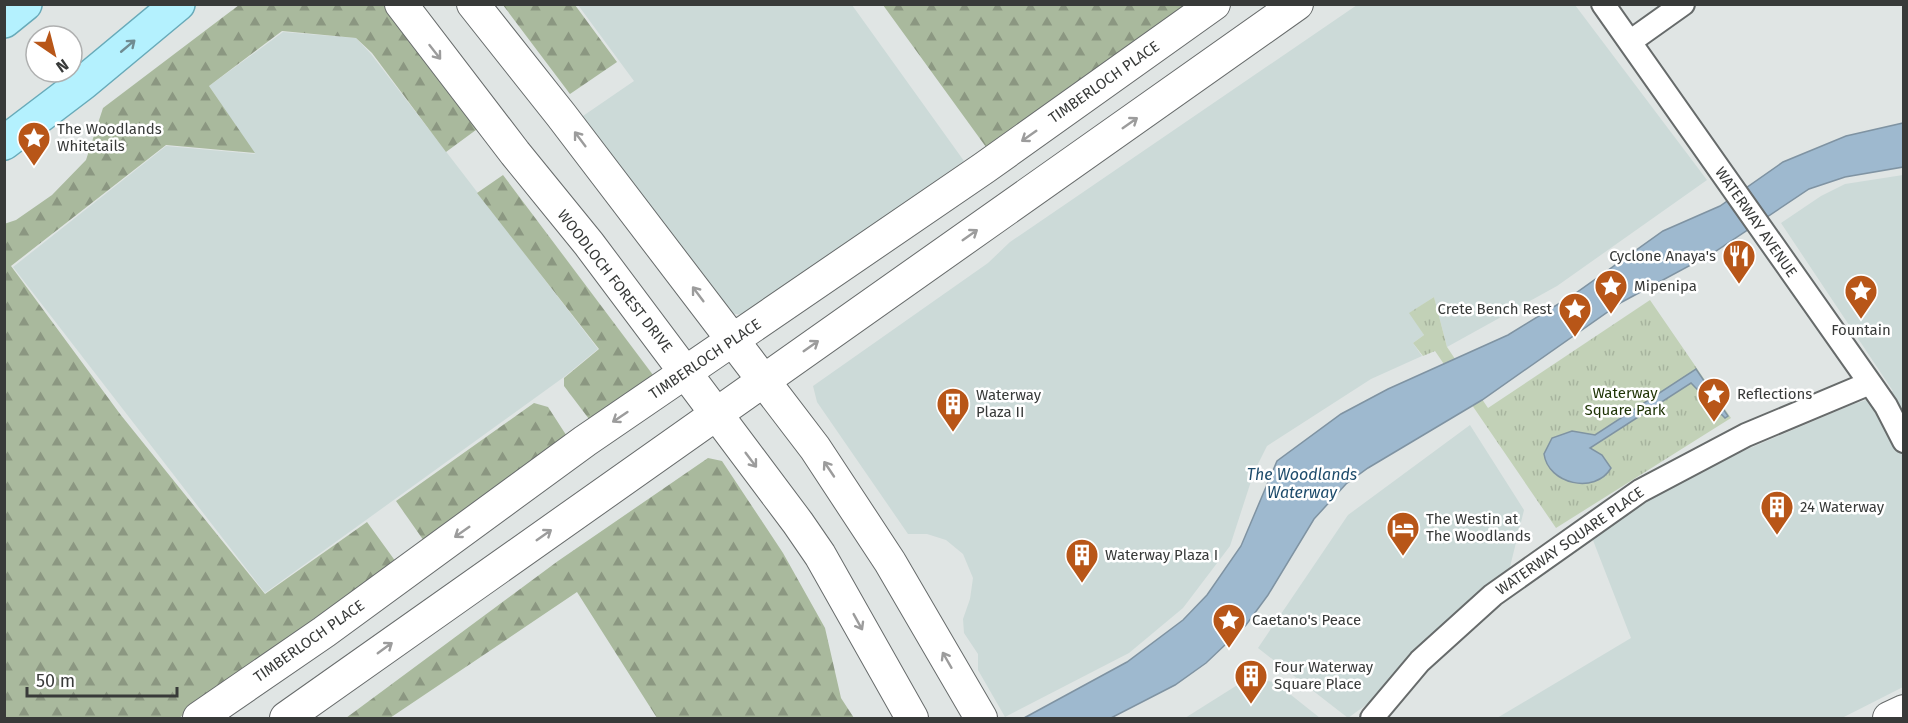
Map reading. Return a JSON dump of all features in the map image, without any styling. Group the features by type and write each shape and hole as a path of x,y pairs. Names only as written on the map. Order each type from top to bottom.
{"main road":[{"path":"4,21 26,4"},
{"path":"4,143 83,84 178,4"}],"street":[{"name":"WOODLOCH FOREST DRIVE","path":"401,4 507,144 589,244 820,555 912,718"},
{"path":"473,4 733,340 839,483 890,562 979,715"},
{"name":"TIMBERLOCH PLACE","path":"199,718 324,632 585,441 984,168 1214,4"},
{"path":"286,718 1297,4"},
{"name":"WATERWAY AVENUE","path":"1603,4 1886,406 1904,441"},
{"path":"1631,41 1683,4"},
{"name":"WATERWAY SQUARE PLACE","path":"1372,718 1420,661 1492,596 1640,491 1746,435 1870,383"},
{"path":"324,632 352,671"},
{"path":"1889,718 1904,711"}],"shaded area":[{"path":"578,5 852,5 964,161 745,315 727,313 580,118 634,81"},
{"path":"1357,5 1575,5 1707,180 1557,286 1447,347 1434,297 1410,313 1424,335 1413,343 1422,356 1371,379 1267,446 1254,472 1230,546 1183,608 1129,653 1005,717 978,670 978,654 964,633 963,619 970,599 973,578 963,554 946,540 927,534 908,534 817,402 813,386 988,263 1010,242"},
{"path":"283,32 356,38 371,54 598,349 564,377 265,593 13,267 166,146 255,154 209,86"},
{"path":"1903,175 1903,687 1842,718 1497,718 1631,638 1589,530 1708,466 1851,405 1893,391 1781,223 1821,196 1845,184"},
{"name":"The Westin at The Woodlands","path":"1470,425 1524,510 1508,575 1377,697 1348,718 1258,648 1348,515"},
{"name":"Four Waterway Square Place","path":"1258,678 1276,683 1320,718 1185,718 1239,684"}],"green space":[{"path":"239,5 384,5 480,127 446,152 372,53 356,38 282,31 209,86 255,153 166,145 11,266 120,414 265,594 367,522 396,562 179,718 5,718 4,224 16,220 52,195 86,160 103,108"},
{"path":"503,5 575,5 617,62 570,94"},
{"path":"883,5 1189,5 986,147"},
{"path":"503,175 656,379 601,420 589,419 564,386 564,378 599,349 477,193"},
{"name":"Waterway Square Park","path":"1434,297 1447,347 1488,408 1650,300 1731,418 1556,528 1435,351 1423,356 1413,343 1424,335 1409,313"},
{"path":"534,403 548,407 570,441 424,541 396,501"},
{"path":"708,458 722,461 783,553 825,628 841,698 854,718 657,718 577,592 390,718 346,718 558,561"}],"water":[{"name":"The Woodlands Waterway","path":"1903,123 1903,167 1845,177 1809,189 1713,253 1622,302 1482,400 1368,468 1346,484 1314,519 1268,595 1246,625 1206,663 1175,685 1111,718 1024,718 1127,662 1183,620 1207,595 1241,546 1277,461 1341,414 1388,389 1508,335 1573,295 1663,231 1720,206 1783,162 1846,136"},
{"path":"1696,369 1728,416 1725,418 1691,383 1590,448 1602,455 1611,468 1604,476 1584,483 1573,482 1554,473 1547,464 1544,454 1552,438 1572,431 1595,435"}],"place":[{"name":"The Woodlands Whitetails","path":"34,167"},
{"name":"Cyclone Anaya's","path":"1739,285"},
{"name":"Mipenipa","path":"1611,315"},
{"name":"Fountain","path":"1861,320"},
{"name":"Crete Bench Rest","path":"1575,338"},
{"name":"Reflections","path":"1714,423"},
{"name":"Waterway Plaza II","path":"953,433"},
{"name":"24 Waterway","path":"1777,536"},
{"name":"The Westin at The Woodlands","path":"1403,557"},
{"name":"Waterway Plaza I","path":"1082,584"},
{"name":"Caetano's Peace","path":"1229,649"},
{"name":"Four Waterway Square Place","path":"1251,705"}]}
